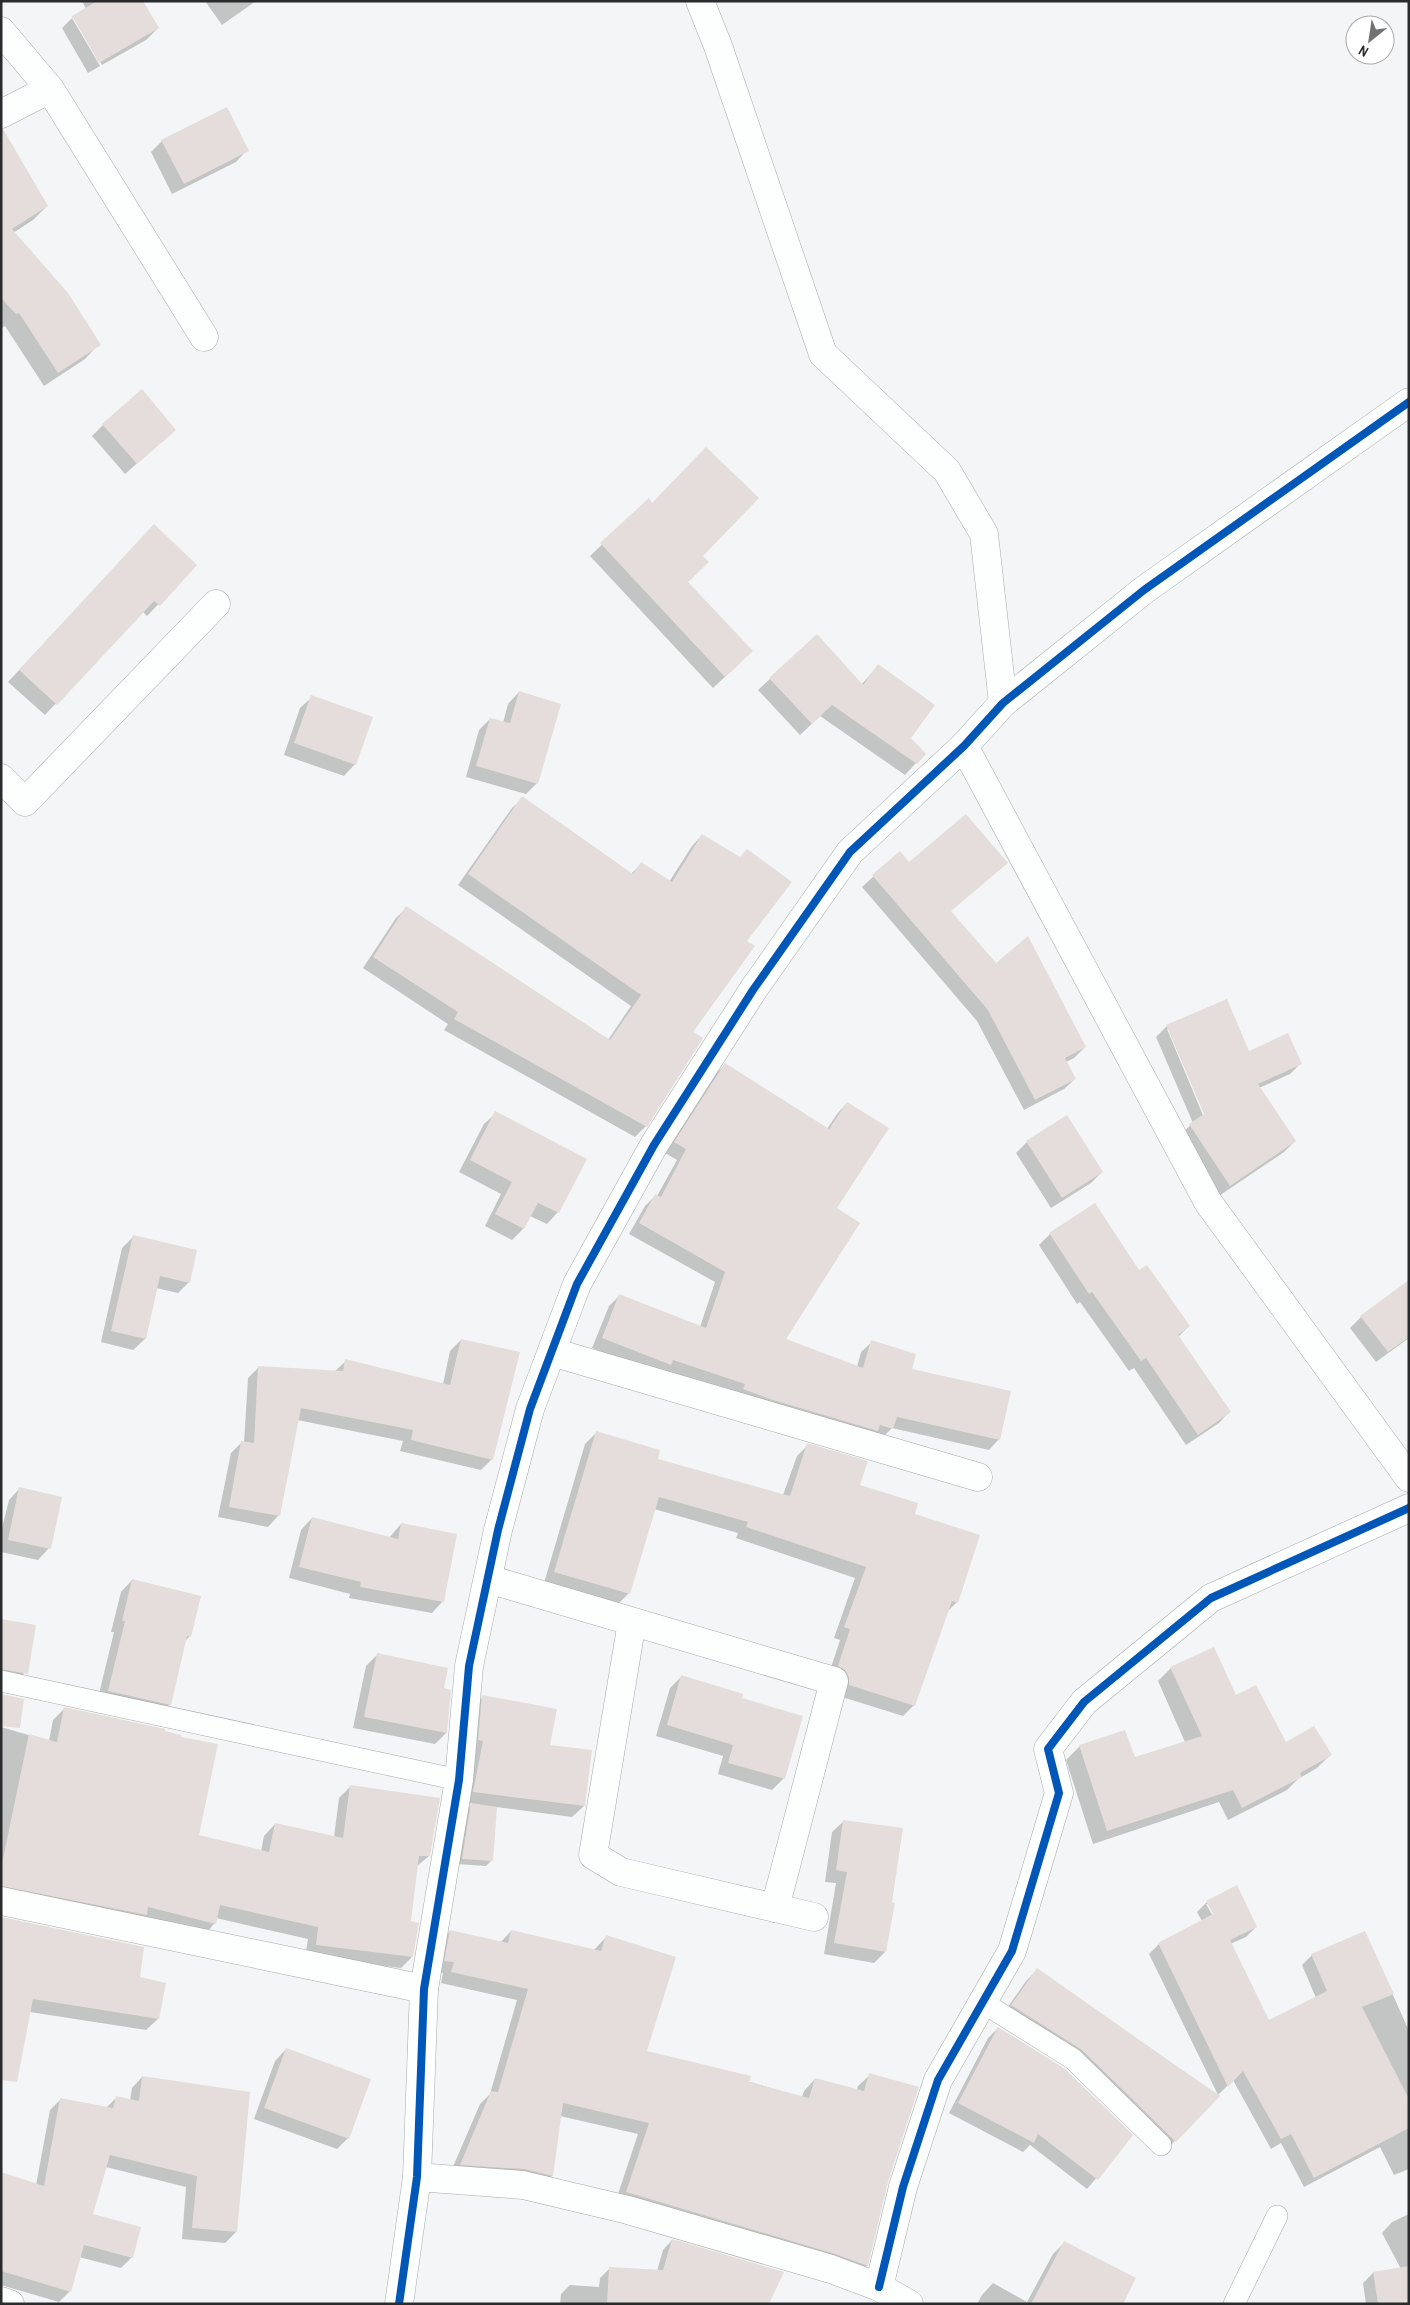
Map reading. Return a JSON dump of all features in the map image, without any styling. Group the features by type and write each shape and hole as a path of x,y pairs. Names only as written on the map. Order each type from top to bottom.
{"street":[{"path":"700,1 718,46 823,354 947,471 984,534 1003,703"},
{"path":"1,31 50,89 204,337"},
{"path":"1,114 50,89"},
{"path":"399,2304 417,2177 424,1989 459,1780 469,1666 498,1530 530,1409 577,1284 654,1145 753,990 850,852 964,746 1003,703 1144,590 1409,402"},
{"path":"1,778 26,802 216,604"},
{"path":"964,746 1208,1202 1409,1478"},
{"path":"552,1352 978,1477"},
{"path":"879,2288 903,2187 938,2080 1012,1951 1059,1793 1048,1749 1084,1702 1211,1598 1409,1508"},
{"path":"488,1579 834,1681 775,1908"},
{"path":"632,1622 592,1856 621,1872 814,1918"},
{"path":"1,1901 424,1989"},
{"path":"417,2177 523,2185 628,2210 831,2269 879,2288 910,2304"},
{"path":"1,2301 10,2304"}],"lane":[{"path":"1,1681 459,1780"},
{"path":"982,2002 1073,2058 1161,2145"},
{"path":"1234,2304 1277,2216"}],"building":[{"path":"97,1 143,1 159,28 99,63 72,16"},
{"path":"227,107 249,151 184,184 161,140"},
{"path":"1,129 3,129 48,206 12,229 68,293 101,345 58,373 19,313 16,314 1,298"},
{"path":"142,389 176,430 137,464 102,424"},
{"path":"706,447 759,498 703,556 709,562 688,582 753,651 725,677 600,543 649,498 652,503"},
{"path":"154,524 197,565 160,606 154,601 57,705 19,670"},
{"path":"817,634 863,685 878,664 935,705 911,738 926,754 917,764 832,705 812,724 769,678"},
{"path":"519,691 561,704 538,784 476,766 490,718 510,723"},
{"path":"311,695 373,717 356,765 294,743"},
{"path":"522,796 633,874 641,862 672,882 702,834 740,857 747,849 792,882 747,941 755,946 693,1032 703,1038 647,1127 454,1019 458,1012 373,957 406,906 610,1040 641,995 468,874"},
{"path":"966,814 1008,863 951,911 996,963 1028,936 1086,1047 1065,1058 1076,1079 1035,1100 988,1010 872,875 900,851 909,862"},
{"path":"1227,999 1249,1051 1288,1033 1302,1064 1258,1084 1296,1141 1230,1186 1189,1124 1204,1114 1166,1025"},
{"path":"725,1063 829,1129 847,1102 889,1128 837,1208 860,1223 786,1339 863,1368 871,1340 916,1354 912,1369 1011,1391 1000,1440 897,1417 893,1429 880,1425 878,1431 773,1400 743,1389 745,1384 673,1360 671,1365 602,1338 619,1294 706,1328 725,1272 639,1223 655,1194 661,1197 686,1149 674,1142"},
{"path":"495,1111 587,1159 559,1213 538,1203 524,1229 495,1214 512,1182 470,1160"},
{"path":"1067,1115 1103,1172 1062,1198 1026,1141"},
{"path":"1095,1203 1139,1270 1147,1265 1190,1326 1178,1335 1231,1412 1198,1435 1146,1358 1141,1361 1092,1292 1089,1294 1049,1233"},
{"path":"133,1235 197,1250 190,1283 160,1276 146,1339 111,1331"},
{"path":"1409,1280 1409,1337 1388,1352 1360,1316"},
{"path":"461,1339 520,1352 493,1460 411,1440 413,1430 301,1408 280,1516 229,1507 241,1441 254,1443 258,1366 343,1371 345,1359 450,1385"},
{"path":"596,1431 660,1450 658,1459 790,1496 807,1443 868,1461 860,1485 918,1503 915,1514 980,1535 958,1603 952,1601 915,1706 849,1685 849,1677 845,1670 838,1666 850,1629 844,1627 866,1567 746,1527 748,1522 659,1497 630,1594 554,1572"},
{"path":"19,1487 62,1497 51,1549 8,1540"},
{"path":"312,1517 398,1539 401,1523 457,1534 444,1602 360,1587 361,1582 299,1567"},
{"path":"132,1579 201,1596 191,1637 187,1636 171,1705 108,1691 125,1621 122,1621"},
{"path":"1,1619 36,1625 28,1674 1,1669"},
{"path":"1214,1647 1236,1695 1256,1685 1286,1742 1314,1726 1332,1755 1300,1773 1302,1777 1242,1808 1233,1790 1107,1831 1079,1745 1125,1730 1135,1757 1202,1736 1170,1667"},
{"path":"377,1653 448,1668 444,1688 451,1690 447,1733 364,1717"},
{"path":"681,1675 743,1694 742,1698 803,1716 785,1779 728,1763 733,1745 667,1725"},
{"path":"1,1694 24,1699 20,1728 1,1726"},
{"path":"482,1695 557,1709 550,1745 592,1750 585,1806 473,1792 483,1741 478,1740"},
{"path":"64,1707 165,1729 165,1731 181,1735 181,1737 218,1744 199,1835 269,1852 275,1823 343,1838 350,1785 440,1798 430,1856 419,1856 411,1921 419,1923 413,1957 316,1945 318,1927 220,1905 216,1924 148,1907 147,1915 1,1886 1,1868 29,1734 57,1742"},
{"path":"471,1803 497,1807 493,1861 462,1859"},
{"path":"843,1820 903,1828 892,1902 895,1903 886,1952 834,1943 847,1872 836,1870"},
{"path":"1237,1885 1257,1927 1230,1940 1269,2020 1327,1991 1311,1954 1365,1931 1394,1994 1362,2007 1409,2099 1409,2128 1314,2178 1291,2134 1281,2139 1243,2071 1228,2087 1158,1943 1213,1914 1206,1901"},
{"path":"1,1917 144,1947 140,1977 166,1983 159,2019 33,1999 17,2082 1,2080"},
{"path":"450,1930 508,1943 511,1930 601,1951 606,1935 676,1957 647,2051 751,2076 749,2082 809,2098 815,2078 864,2091 869,2073 919,2087 888,2182 868,2266 835,2254 626,2192 649,2123 563,2103 553,2176 524,2169 460,2165 491,2091 498,2092 528,1989 451,1972 454,1962 444,1961"},
{"path":"1037,1968 1220,2096 1176,2142 1082,2050 1011,2005"},
{"path":"998,2027 1065,2069 1133,2135 1098,2180 1038,2134 1034,2143 958,2103"},
{"path":"286,2048 371,2079 349,2139 264,2108"},
{"path":"142,2076 250,2092 237,2232 192,2228 197,2176 110,2155 93,2214 141,2227 133,2258 84,2245 71,2292 1,2271 1,2172 44,2186 60,2098 113,2108 116,2096 139,2101"},
{"path":"672,2239 784,2272 769,2304 607,2304 609,2267 663,2270"},
{"path":"1064,2241 1136,2278 1123,2304 1031,2304"},
{"path":"1409,2266 1409,2304 1378,2304 1373,2272"}],"cycle path":[{"path":"399,2304 417,2177 424,1989 459,1780 469,1666 498,1530 530,1409 577,1284 654,1145 753,990 850,852 964,746 1003,703 1144,590 1409,402"},
{"path":"879,2287 903,2187 938,2080 1012,1951 1059,1793 1048,1749 1084,1702 1211,1598 1409,1508"}]}
